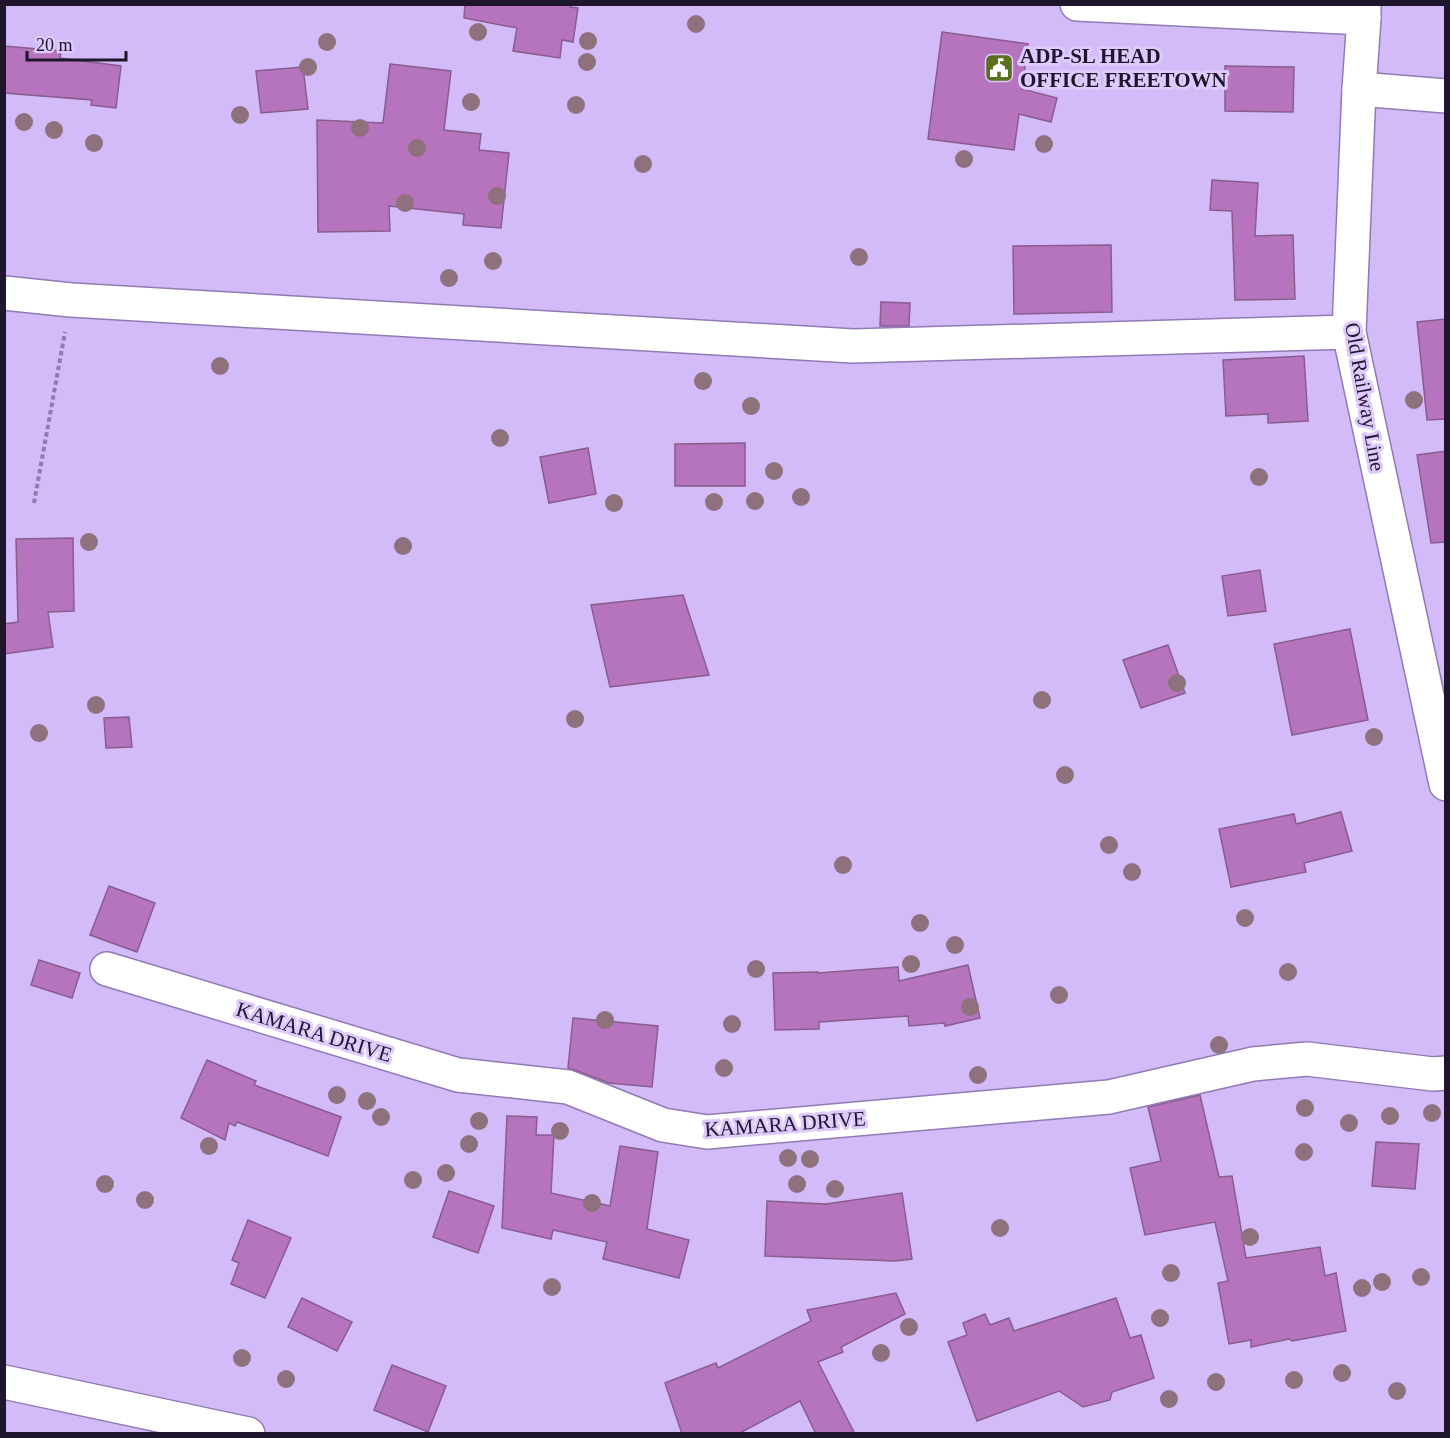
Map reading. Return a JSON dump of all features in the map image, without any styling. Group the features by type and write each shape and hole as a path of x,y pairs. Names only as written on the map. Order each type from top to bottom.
{"street":[{"path":"1077,4 1364,11"},
{"name":"Old Railway Line","path":"1364,11 1349,332 1446,784"},
{"path":"1359,89 1446,96"},
{"path":"4,293 71,300 853,346 1349,332"},
{"name":"KAMARA DRIVE","path":"107,969 458,1076 568,1088 663,1125 707,1132 1109,1097 1252,1064 1307,1059 1433,1074 1446,1073"},
{"path":"4,1382 248,1434"}],"path":[{"path":"34,503 71,300"}],"building":[{"path":"465,4 571,4 570,7 578,8 573,42 562,40 560,58 513,51 517,28 464,18"},
{"path":"942,32 1028,44 1022,89 1057,98 1051,122 1019,114 1014,150 928,139"},
{"path":"4,46 61,51 60,58 121,66 116,108 91,105 92,100 4,93"},
{"path":"390,64 451,71 444,130 481,134 479,150 509,153 501,228 463,225 464,214 389,206 390,231 318,232 317,120 383,123"},
{"path":"1225,66 1294,67 1293,112 1225,111"},
{"path":"303,67 308,109 261,113 256,71"},
{"path":"1212,180 1258,183 1255,236 1293,235 1295,299 1235,300 1232,211 1210,210"},
{"path":"1111,245 1112,312 1014,314 1013,246"},
{"path":"881,302 910,303 909,326 880,326"},
{"path":"1446,319 1446,419 1427,420 1417,322"},
{"path":"1304,356 1308,421 1268,423 1268,414 1226,416 1223,360"},
{"path":"745,443 745,486 675,486 675,444"},
{"path":"588,448 596,494 549,503 540,457"},
{"path":"1446,451 1446,542 1431,543 1417,455"},
{"path":"73,538 74,611 48,612 53,647 4,654 4,624 18,622 16,539"},
{"path":"1260,570 1266,611 1228,616 1222,576"},
{"path":"683,595 709,675 610,687 591,605"},
{"path":"1350,629 1368,720 1292,735 1274,644"},
{"path":"1168,645 1185,693 1141,708 1123,660"},
{"path":"129,717 132,747 106,748 104,718"},
{"path":"1341,812 1352,851 1304,863 1306,872 1231,887 1219,829 1294,814 1296,824"},
{"path":"109,886 155,903 137,952 90,935"},
{"path":"39,960 80,973 72,998 31,985"},
{"path":"968,965 980,1018 945,1026 944,1023 909,1026 908,1016 819,1022 819,1029 775,1030 773,973 818,973 898,967 899,981"},
{"path":"573,1018 658,1026 652,1087 609,1083 568,1068"},
{"path":"207,1060 256,1081 254,1085 341,1117 328,1156 237,1122 235,1126 229,1123 225,1140 181,1118"},
{"path":"1200,1095 1219,1177 1232,1176 1246,1258 1320,1247 1325,1276 1336,1273 1346,1331 1251,1347 1251,1340 1229,1344 1218,1283 1228,1281 1215,1222 1145,1235 1130,1168 1161,1161 1148,1107"},
{"path":"507,1116 537,1117 536,1135 554,1135 551,1193 610,1206 620,1146 658,1152 647,1229 689,1240 679,1278 603,1259 607,1242 553,1230 551,1239 502,1228"},
{"path":"1376,1142 1419,1144 1415,1189 1372,1186"},
{"path":"449,1191 494,1206 478,1253 433,1237"},
{"path":"902,1193 912,1259 895,1261 765,1256 767,1201 826,1204"},
{"path":"248,1220 291,1238 265,1298 231,1284 239,1263 232,1260"},
{"path":"896,1293 905,1314 841,1347 843,1352 818,1362 855,1434 816,1434 800,1401 738,1434 682,1434 665,1383 716,1363 718,1368 811,1321 807,1310"},
{"path":"302,1298 352,1322 337,1351 288,1327"},
{"path":"1116,1298 1130,1338 1141,1335 1154,1378 1112,1392 1110,1400 1083,1407 1059,1391 977,1421 948,1342 967,1335 963,1323 985,1314 990,1325 1009,1318 1014,1331"},
{"path":"392,1365 446,1386 428,1432 374,1410"}],"place":[{"name":"ADP-SL HEAD OFFICE FREETOWN","path":"999,68"}]}
